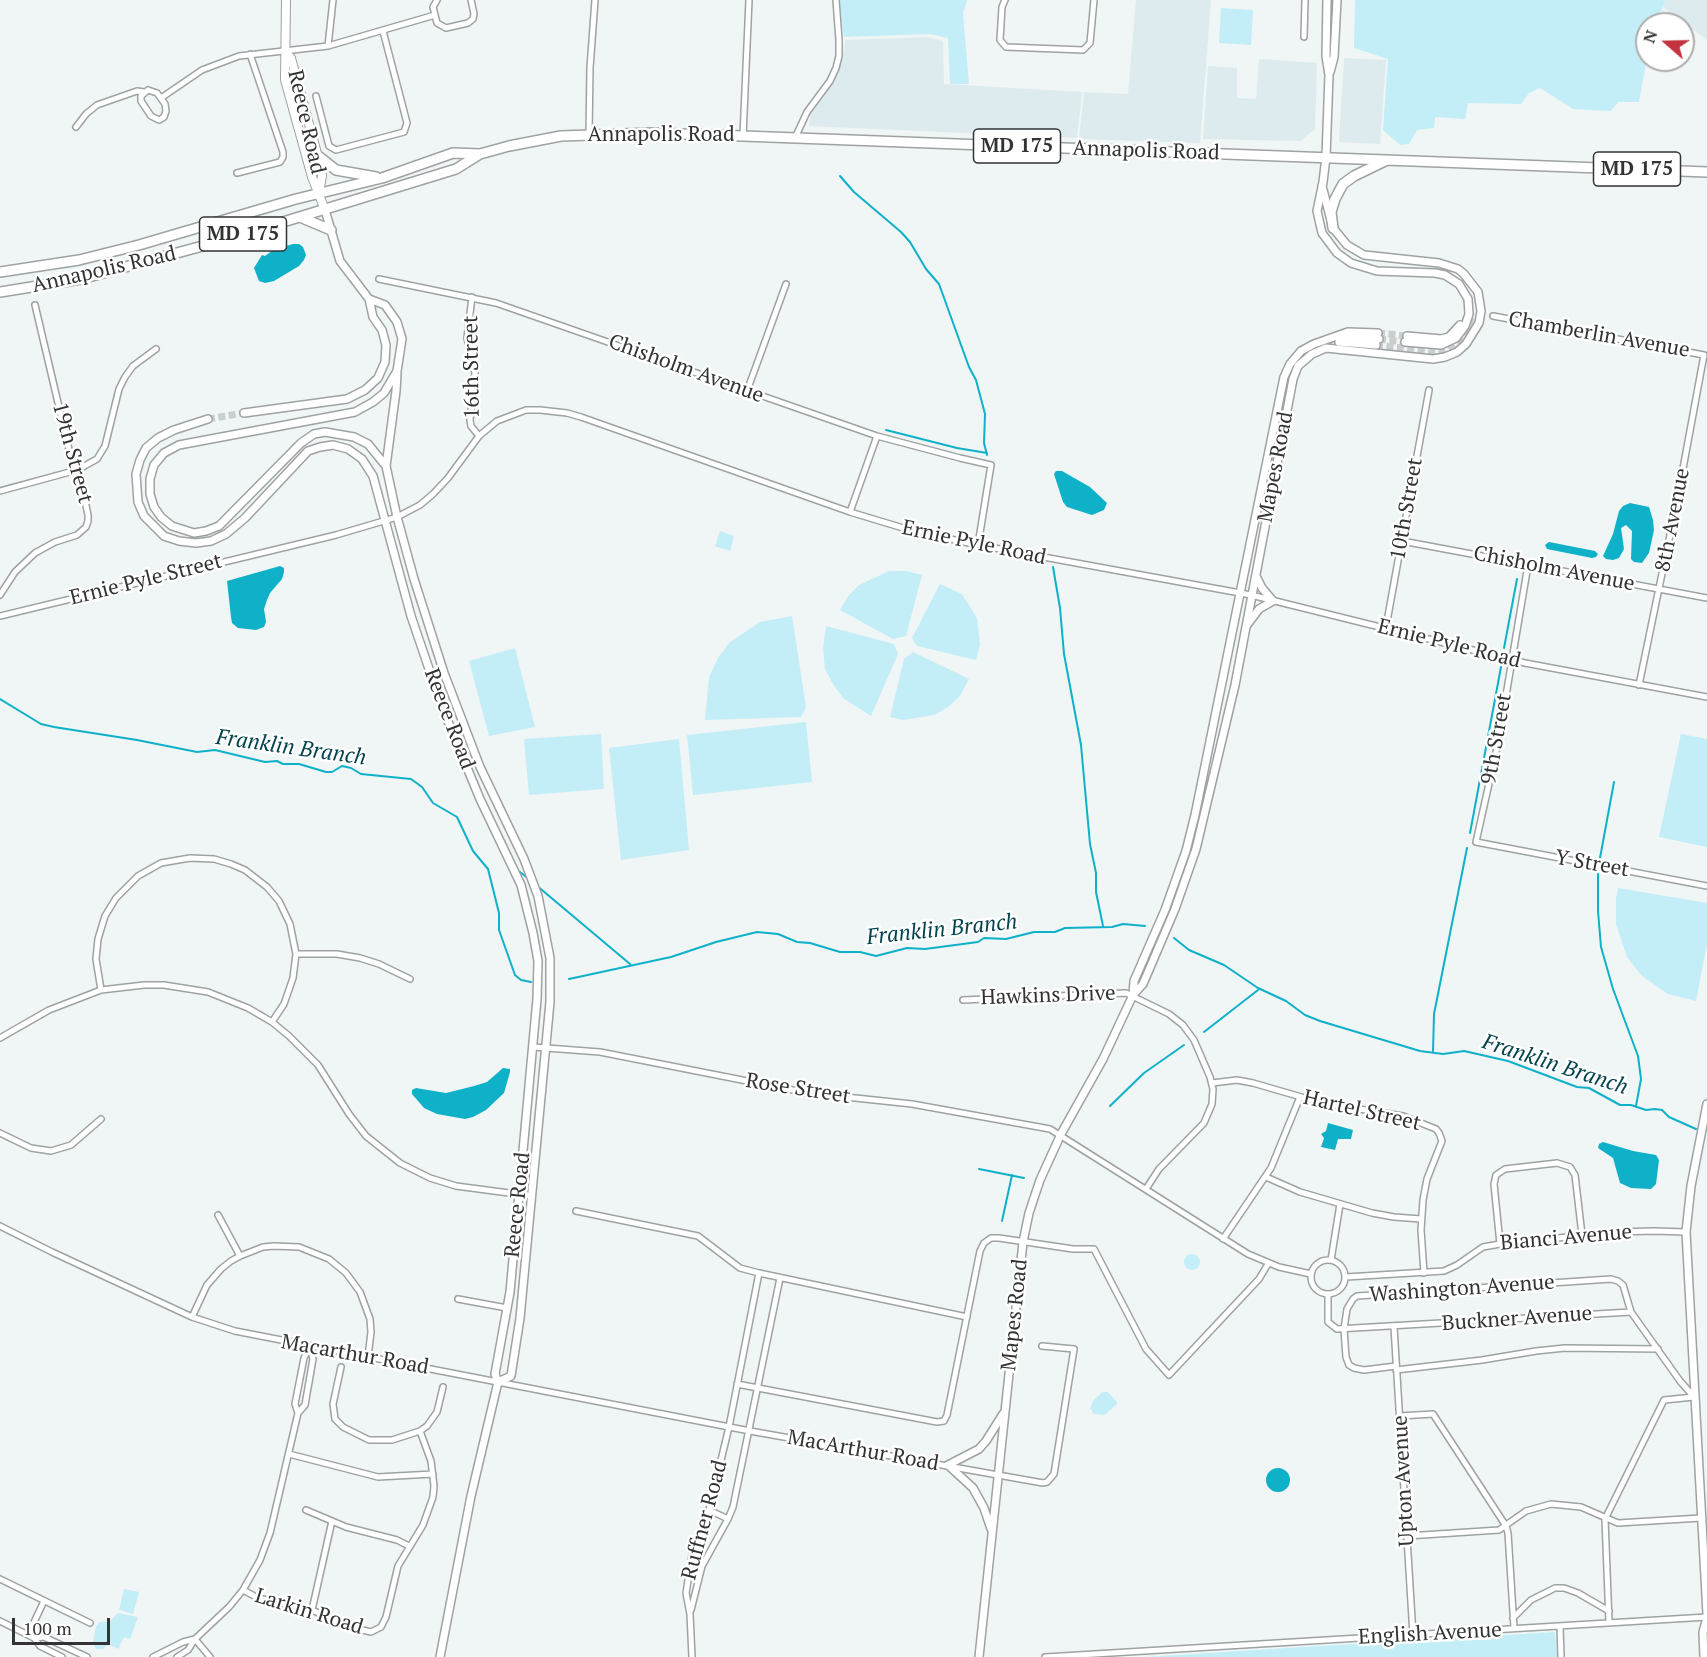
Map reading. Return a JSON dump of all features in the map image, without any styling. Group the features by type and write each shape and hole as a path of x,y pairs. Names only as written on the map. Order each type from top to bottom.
{"main road":[{"name":"Reece Road","path":"286,0 285,80 309,168 325,210"},
{"name":"Reece Road","path":"285,51 291,58 317,154 322,176 318,195"},
{"name":"Annapolis Road","path":"0,272 79,260 139,245 296,199 382,178 453,153 480,154 537,140 589,134 743,136 1707,172"},
{"path":"317,154 336,170 382,178"},
{"name":"Annapolis Road","path":"0,292 81,279 141,264 456,169 480,154"},
{"path":"1333,228 1331,212 1343,184 1354,176 1390,159"},
{"path":"300,217 331,230"}],"street":[{"path":"328,46 333,0"},
{"path":"437,0 433,7 437,23 446,28 468,23 473,19 471,0"},
{"path":"589,134 590,68 595,0"},
{"path":"743,136 749,0"},
{"path":"795,138 807,112 830,81 836,68 839,56 836,0"},
{"path":"1005,0 1002,7 1000,40 1006,47 1083,50 1090,43 1094,0"},
{"path":"1304,37 1305,0"},
{"path":"1327,0 1326,56 1329,75 1326,157 1317,211 1322,233 1337,253 1351,263 1377,271 1435,273 1453,279 1465,291 1468,299 1469,315 1449,337 1406,339"},
{"path":"1329,75 1334,57 1337,0"},
{"path":"161,98 202,70 217,63 250,54 328,46 435,15"},
{"path":"316,96 329,146 336,150 404,132 407,123 383,31"},
{"path":"237,173 280,162 283,157 250,54"},
{"path":"76,128 86,114 97,105 137,91 152,91 161,98 165,104 164,117 159,120 154,119 141,101 144,92"},
{"path":"1322,186 1333,228"},
{"name":"Reece Road","path":"244,413 347,399 365,390 378,378 385,362 386,345 382,330 373,316 369,299 340,261 325,210"},
{"name":"Mapes Road","path":"979,1657 1023,1242 1034,1198 1061,1134 1103,1059 1133,995 1143,984 1175,909 1196,849 1235,684 1291,387 1298,366 1312,354 1326,348 1433,360 1458,352 1467,344 1479,322 1481,311 1478,292 1458,269 1439,263 1364,255 1347,245 1333,228"},
{"name":"Chisholm Avenue","path":"379,279 472,297 521,310 877,436 992,465 978,545"},
{"path":"747,391 786,284"},
{"name":"16th Street","path":"472,297 467,338 475,373 470,420 471,426 479,436"},
{"name":"Reece Road","path":"369,299 385,305 397,322 402,339 386,466 417,590 460,718 480,767 524,859 538,896 550,958 550,1002 520,1318 510,1376 498,1382"},
{"name":"19th Street","path":"0,595 15,572 34,553 55,542 77,535 86,526 88,515 80,477 71,458 35,305"},
{"name":"Chamberlin Avenue","path":"1493,316 1704,355"},
{"name":"Mapes Road","path":"1133,995 1134,981 1165,910 1186,851 1195,815 1284,377 1290,364 1301,351 1328,339 1348,332 1378,339 1328,339"},
{"path":"0,491 77,470 97,459 105,446 119,388 133,366 156,349"},
{"name":"8th Avenue","path":"1639,685 1660,589 1704,355"},
{"name":"Reece Road","path":"386,466 368,444 354,437 325,432 314,434 301,443 219,526 194,533 172,526 161,517 154,507 150,494 150,479 154,465 164,453 179,445 355,412 384,393 397,371"},
{"name":"10th Street","path":"1386,627 1429,390"},
{"name":"Ernie Pyle Road","path":"292,545 386,521 420,506 448,478 479,436 497,421 526,410 567,413 850,512 913,531 1251,595 1511,659 1707,697"},
{"name":"Reece Road","path":"208,419 158,438 146,448 140,460 136,474 138,502 144,516 164,536 196,543 211,541 226,534 245,518 308,451 320,447 333,445 348,449 362,459 373,476 411,616 442,707 480,799 521,885 538,961 533,1047 519,1195 507,1308 495,1374 498,1382 471,1496 440,1657"},
{"path":"850,512 877,436"},
{"name":"Chisholm Avenue","path":"1402,541 1707,598"},
{"name":"Ernie Pyle Street","path":"0,616 292,545"},
{"name":"9th Street","path":"1476,842 1498,743 1528,565"},
{"path":"1245,628 1259,609 1273,601 1262,588 1255,574"},
{"name":"Y Street","path":"1476,842 1707,886"},
{"path":"101,990 97,967 101,927 110,906 126,886 161,863 200,857 214,859 231,864 254,876 273,894 286,915 293,935 296,954 290,991 272,1022"},
{"path":"296,954 323,953 360,958 380,964 410,979"},
{"path":"0,1037 50,1009 101,990 144,984 196,989 232,1000 272,1022 301,1046 314,1060 366,1136 386,1154 409,1168 443,1182 532,1196"},
{"name":"Hawkins Drive","path":"963,1000 1113,992 1133,995"},
{"path":"1133,995 1169,1014 1183,1025 1194,1040 1212,1083 1212,1104 1204,1122 1159,1169 1146,1189"},
{"name":"Rose Street","path":"533,1047 600,1052 808,1093 919,1105 1041,1126 1061,1134"},
{"name":"Hartel Street","path":"1212,1083 1245,1081 1300,1097 1359,1110 1403,1116 1436,1129 1442,1141 1425,1189 1421,1219 1424,1273"},
{"path":"1223,1239 1266,1177 1278,1154 1300,1097"},
{"path":"1704,1657 1703,1632 1707,1616 1686,1232 1691,1186 1707,1104"},
{"path":"0,1133 31,1149 51,1151 71,1145 101,1119"},
{"path":"1061,1134 1223,1239 1268,1264 1311,1274"},
{"path":"1500,1244 1494,1184 1496,1175 1505,1169 1557,1163 1567,1164 1575,1174 1582,1235"},
{"path":"1266,1177 1286,1187 1383,1216 1421,1219"},
{"path":"1331,1260 1340,1204"},
{"path":"576,1211 698,1236 740,1268 759,1274 967,1317"},
{"path":"218,1215 240,1256"},
{"name":"Macarthur Road","path":"0,1226 192,1317 243,1333 729,1427"},
{"name":"Bianci Avenue","path":"1346,1277 1437,1272 1450,1269 1483,1247 1500,1244 1641,1231 1686,1232"},
{"path":"737,1384 937,1422 944,1421 980,1251 984,1243 991,1238 1094,1250 1146,1349 1169,1375 1259,1279 1268,1264"},
{"path":"192,1317 202,1294 214,1276 240,1256 263,1247 287,1246 310,1250 338,1265 354,1283 366,1304 371,1332 368,1357"},
{"path":"1331,1260 1340,1264 1346,1277 1341,1289 1328,1294 1316,1289 1312,1284 1311,1274 1321,1261 1331,1260"},
{"name":"Ruffner Road","path":"692,1657 687,1593 691,1561 709,1510 729,1427 759,1274"},
{"name":"Ruffner Road","path":"690,1614 702,1566 729,1519 750,1431 780,1278"},
{"name":"Washington Avenue","path":"1631,1312 1623,1285 1611,1279 1357,1296 1349,1303 1344,1329 1346,1357 1349,1365 1364,1370 1482,1360 1565,1348 1658,1349"},
{"path":"1328,1294 1328,1322 1333,1328 1344,1329"},
{"path":"458,1299 507,1308"},
{"path":"1631,1312 1694,1397"},
{"name":"Buckner Avenue","path":"1344,1329 1631,1312"},
{"name":"Upton Avenue","path":"1394,1327 1413,1635"},
{"name":"MacArthur Road","path":"729,1427 1047,1482 1053,1474 1074,1349 1042,1346"},
{"path":"298,1413 295,1404 304,1358 310,1347"},
{"path":"177,1657 188,1650 195,1639 229,1607 243,1590 266,1546 298,1413 304,1405 313,1359 310,1347"},
{"path":"340,1367 333,1412 335,1419 342,1427 361,1438 376,1441 392,1440 420,1431 434,1419 443,1387"},
{"path":"1609,1622 1605,1519 1664,1400 1694,1397"},
{"path":"992,1532 973,1488 948,1466 979,1449 1004,1412"},
{"path":"1400,1416 1433,1414 1506,1526 1514,1629"},
{"name":"Larkin Road","path":"243,1590 258,1598 312,1610 349,1627 371,1632 377,1630 385,1622 398,1566 423,1526 430,1508 434,1486 433,1474 429,1452 420,1431"},
{"path":"289,1454 378,1477 433,1474"},
{"path":"1407,1536 1499,1530 1526,1511 1551,1504 1581,1507 1618,1523 1701,1518"},
{"path":"306,1510 362,1532 397,1540 409,1546"},
{"path":"709,1510 729,1519"},
{"path":"312,1610 332,1521"},
{"path":"691,1561 702,1566"},
{"path":"0,1579 90,1623"},
{"path":"1513,1618 1540,1594 1555,1588 1564,1588 1578,1593 1609,1611"},
{"path":"31,1636 44,1601"},
{"name":"English Avenue","path":"1045,1657 1707,1616"},
{"path":"0,1622 31,1636 44,1637 87,1657"},
{"path":"1560,1626 1562,1657"},
{"path":"31,1636 40,1646 62,1657"},
{"path":"153,1657 183,1642 195,1639"},
{"path":"195,1639 210,1657"}],"shaded area":[{"path":"838,0 967,0 963,13 969,84 950,84 948,38 930,34 844,37"},
{"path":"1136,0 1211,0 1200,143 1079,139 1084,92 1128,94"},
{"path":"1355,0 1666,0 1660,12 1635,12 1635,72 1644,72 1639,102 1618,102 1611,111 1573,109 1540,88 1529,93 1521,104 1468,103 1465,119 1435,117 1434,128 1417,130 1409,144 1400,145 1383,130 1388,59 1354,48"},
{"path":"1666,0 1707,0 1707,40 1695,31 1695,12 1670,12 1663,7"},
{"path":"1221,8 1253,10 1251,45 1219,43"},
{"path":"928,37 943,41 944,84 1082,92 1077,138 809,126 811,110 833,83 843,57 845,40"},
{"path":"1344,58 1386,60 1380,144 1339,142"},
{"path":"1259,59 1317,63 1315,129 1300,141 1203,139 1208,66 1237,68 1237,98 1256,99"},
{"path":"720,531 734,536 730,551 715,546"},
{"path":"889,571 906,571 922,575 906,636 893,639 840,610 849,595 859,585"},
{"path":"940,584 962,594 977,618 980,645 976,660 917,646 912,638"},
{"path":"792,616 806,707 801,717 705,720 709,677 718,658 729,643 760,622"},
{"path":"826,626 894,644 898,654 871,716 843,698 825,669 823,648"},
{"path":"515,648 535,727 489,736 469,661"},
{"path":"913,652 969,679 960,696 948,707 934,715 904,720 890,717 904,659"},
{"path":"806,722 812,782 693,795 687,735"},
{"path":"601,734 604,789 529,795 524,739"},
{"path":"1681,734 1707,739 1707,847 1659,837"},
{"path":"679,739 689,850 621,860 609,748"},
{"path":"1618,888 1707,903 1707,943 1696,1001 1668,994 1641,975 1627,957 1616,924"},
{"path":"1192,1254 1198,1256 1200,1262 1198,1268 1192,1270 1186,1268 1184,1262 1186,1256"},
{"path":"1102,1392 1108,1392 1117,1404 1105,1415 1094,1414 1090,1408"},
{"path":"124,1589 139,1592 133,1614 119,1610"},
{"path":"118,1613 138,1617 130,1639 124,1637 118,1649 108,1644 103,1649 96,1649 93,1643 96,1626 100,1622 110,1621"},
{"path":"1555,1632 1557,1657 1147,1657 1286,1648"}],"water":[{"path":"293,244 303,247 306,255 299,266 274,281 265,283 259,281 254,268 262,255 265,256 273,250"},
{"path":"1056,471 1062,471 1090,487 1107,503 1104,510 1092,515 1067,507 1063,502 1054,474"},
{"path":"1630,503 1649,507 1653,520 1654,530 1649,553 1642,563 1631,559 1632,531 1626,525 1621,528 1624,549 1619,558 1613,560 1603,556 1613,534 1619,511"},
{"path":"1549,542 1595,551 1598,554 1592,558 1547,549 1545,545"},
{"path":"280,566 284,568 284,572 282,579 267,600 264,609 266,622 264,627 256,630 238,628 232,623 227,581"},
{"path":"503,1068 510,1069 504,1093 486,1110 473,1117 465,1119 437,1114 424,1108 412,1094 412,1090 416,1088 446,1093 474,1086 487,1082"},
{"path":"1328,1123 1353,1130 1351,1139 1338,1139 1335,1150 1321,1147 1324,1138 1321,1134 1326,1131"},
{"path":"1603,1142 1656,1155 1659,1160 1656,1184 1651,1189 1631,1188 1620,1183 1613,1158 1598,1148"},
{"path":"1278,1468 1283,1469 1289,1475 1289,1485 1283,1491 1278,1492 1273,1491 1267,1485 1266,1480 1267,1475 1273,1469"}],"waterway":[{"path":"840,176 854,192 901,232 939,284 969,367 976,380 985,414 984,443 987,455"},
{"path":"886,430 987,453"},
{"path":"1053,567 1060,608 1064,654 1081,745 1090,844 1103,926"},
{"path":"1504,648 1517,579"},
{"path":"1470,833 1501,667"},
{"name":"Franklin Branch","path":"0,699 41,724 54,727 197,752 215,750 265,762 299,764 326,772 332,772 342,766 361,774 411,779 422,787 433,803 457,817 473,851 488,869 499,913 499,930 515,975 521,980 531,982"},
{"path":"1600,858 1614,782"},
{"path":"1433,1052 1434,1014 1467,848"},
{"path":"520,872 529,879"},
{"path":"1598,873 1601,947 1613,989 1638,1056 1641,1079 1636,1106"},
{"path":"536,885 630,964"},
{"name":"Franklin Branch","path":"569,979 671,957 716,942 757,932 778,934 797,942 810,943 840,952 860,952 876,956 907,948 925,949 978,942 984,938 1006,939 1034,932 1055,932 1065,928 1112,927 1123,924 1145,926"},
{"name":"Franklin Branch","path":"1174,938 1189,950 1224,965 1258,988 1320,1021 1420,1051 1443,1054 1464,1051 1508,1061 1577,1087 1589,1088 1620,1105 1631,1105 1646,1110 1662,1110 1669,1117 1696,1129"},
{"path":"1204,1032 1258,990"},
{"path":"1110,1106 1144,1073 1184,1045"},
{"path":"979,1169 1024,1178"},
{"path":"1002,1221 1012,1175"}],"tunnel":[{"path":"1376,345 1444,351 1461,340 1471,319 1469,314"},
{"path":"1378,333 1407,336"},
{"path":"1379,339 1405,342"},
{"path":"208,419 244,413"}]}
